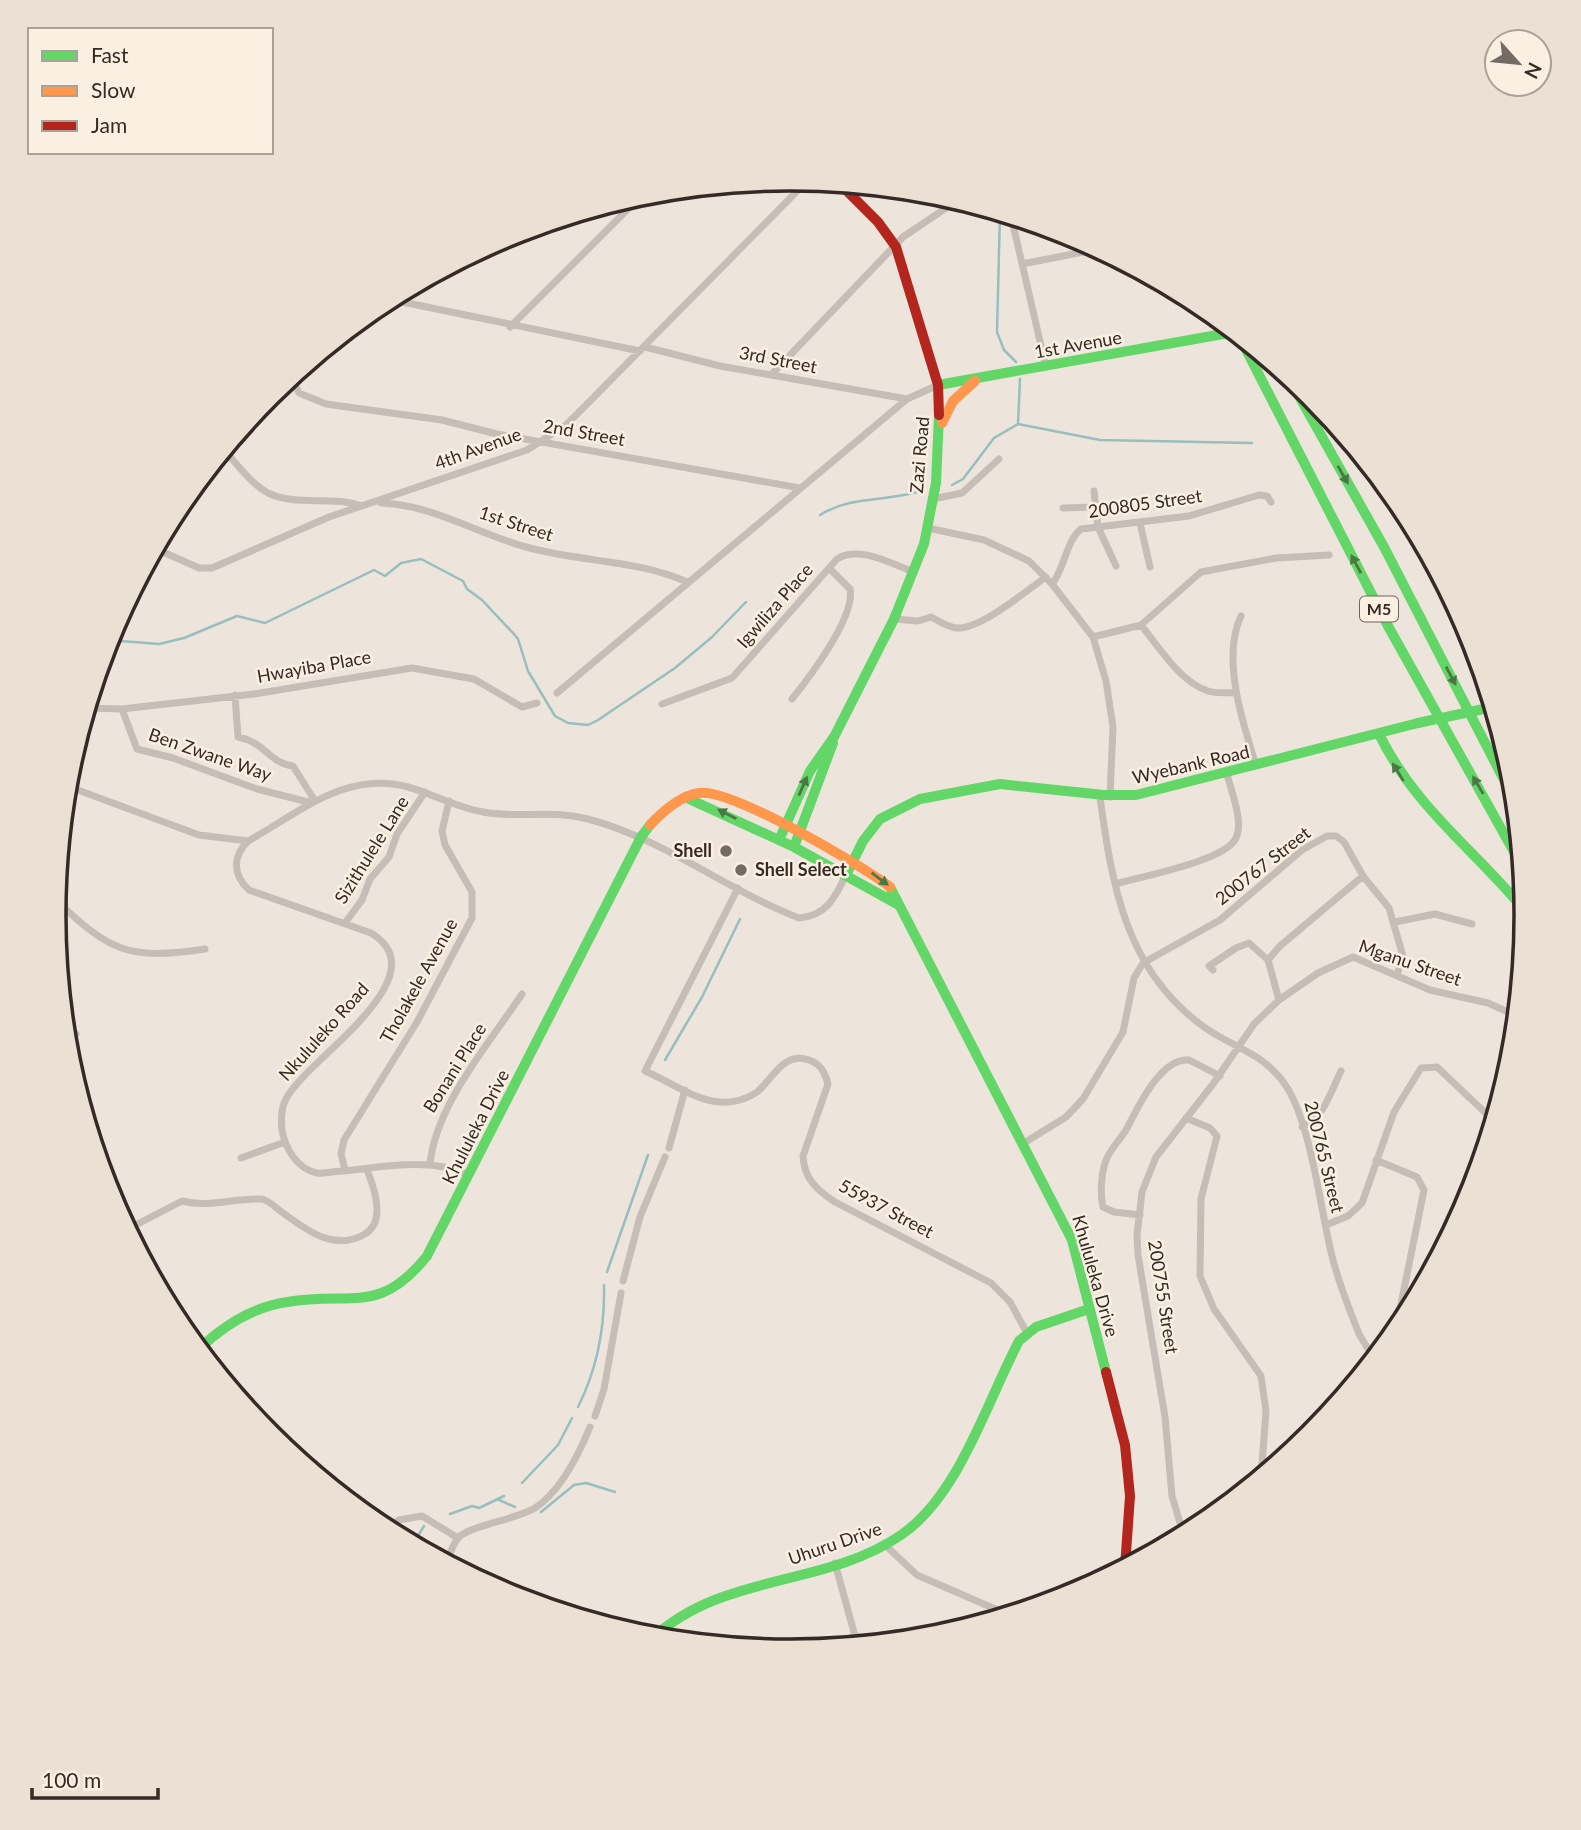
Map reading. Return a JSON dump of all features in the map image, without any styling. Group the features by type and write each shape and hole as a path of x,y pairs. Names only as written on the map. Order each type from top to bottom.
{"street":[{"name":"4th Avenue","path":"163,552 198,568 212,568 329,517 518,454 541,442 566,425 797,191"},
{"name":"Zazi Road","path":"794,847 834,737 894,619 914,572 928,528 940,429 938,385 896,247 878,222 850,194"},
{"path":"772,374 903,237 946,208"},
{"path":"510,327 627,210"},
{"path":"1013,226 1046,367"},
{"path":"1022,264 1082,252"},
{"name":"3rd Street","path":"405,303 510,327 907,399"},
{"name":"1st Avenue","path":"938,385 1222,334"},
{"name":"M5","path":"1248,355 1388,626 1511,846"},
{"path":"940,429 953,401 978,378"},
{"path":"557,693 907,399 938,385"},
{"name":"2nd Street","path":"297,386 306,398 326,404 442,420 541,442 800,488"},
{"name":"M5","path":"1304,405 1384,547 1501,774"},
{"path":"231,456 270,494 293,499 349,502 362,507"},
{"path":"933,499 953,496 970,488 999,459"},
{"path":"1094,491 1098,527 1116,566"},
{"name":"200805 Street","path":"1049,580 1062,570 1077,532 1189,516 1259,495 1267,496 1271,502"},
{"name":"1st Street","path":"376,503 426,509 533,549 632,567 687,582"},
{"path":"1063,508 1096,508"},
{"path":"1140,523 1150,567"},
{"path":"928,528 996,545 1029,561 1049,580 1093,637 1141,625 1201,572 1276,558 1329,555"},
{"name":"Igwiliza Place","path":"662,704 732,678 845,554 859,553 914,572"},
{"path":"792,699 825,655 850,604 850,589 830,568"},
{"path":"894,619 918,621 931,617 955,628 966,627 1049,580"},
{"path":"1241,617 1235,640 1236,693 1256,765"},
{"path":"1141,625 1169,660 1199,686 1213,692 1236,693"},
{"name":"200765 Street","path":"1093,637 1107,681 1113,727 1105,797 1107,855 1133,941 1143,963 1173,1003 1207,1029 1239,1044 1268,1065 1286,1085 1298,1110 1339,1282 1364,1344 1370,1348"},
{"name":"Hwayiba Place","path":"97,708 122,709 235,695 412,668 474,679 522,707 537,703"},
{"path":"235,695 238,737 257,742 280,764 293,766 313,802"},
{"name":"Ben Zwane Way","path":"122,709 137,749 173,758 257,789 313,802"},
{"name":"Wyebank Road","path":"846,875 874,824 893,808 909,800 975,786 1007,784 1105,797 1136,795 1227,774 1418,723 1484,709"},
{"path":"1380,734 1392,761 1421,804 1514,898"},
{"name":"Zazi Road","path":"779,840 810,771 834,737"},
{"path":"1115,884 1207,858 1229,847 1237,830 1227,774"},
{"path":"78,790 198,835 248,841 341,788 373,781 425,792 496,814 554,811 641,837 786,913 809,917 827,907 846,875"},
{"name":"Sizithulele Lane","path":"345,923 362,900 370,879 389,857 397,834 425,792"},
{"name":"Khululeka Drive","path":"207,1343 230,1324 274,1305 304,1300 361,1301 377,1298 397,1289 427,1256 641,837 659,813 699,793 719,793 799,832 893,889 1068,1228 1129,1471 1126,1556"},
{"path":"689,799 794,847 899,905"},
{"name":"Tholakele Avenue","path":"345,1170 341,1154 344,1140 413,1028 472,918 472,892 445,845 442,831 449,801"},
{"name":"200767 Street","path":"1143,963 1220,920 1302,850 1327,836 1336,836 1345,842 1363,876 1389,908 1403,956 1397,975"},
{"name":"Nkululeko Road","path":"248,841 237,852 236,864 239,879 248,890 370,933 382,941 390,959 388,982 374,1006 292,1089 283,1107 285,1142"},
{"path":"1269,960 1280,946 1363,876"},
{"name":"55937 Street","path":"738,888 645,1071 706,1100 735,1101 759,1090 785,1062 804,1058 814,1062 822,1068 828,1084 803,1156 803,1168 814,1187 835,1202 991,1283 1010,1302 1027,1333"},
{"path":"66,911 87,930 137,954 205,949"},
{"path":"1395,922 1435,914 1472,924"},
{"path":"1213,970 1209,966 1244,944 1256,947 1269,960 1279,1000"},
{"name":"Mganu Street","path":"1220,1076 1239,1044 1279,1000 1344,958 1359,959 1430,989 1488,1003 1508,1012"},
{"path":"1024,1143 1066,1117 1083,1099 1123,1032 1134,978 1143,963"},
{"name":"Bonani Place","path":"430,1164 432,1143 442,1115 522,994"},
{"path":"1140,1215 1114,1212 1103,1207 1103,1175 1111,1151 1144,1096 1166,1069 1184,1059 1220,1076"},
{"path":"1326,1225 1348,1216 1362,1203 1376,1160 1404,1092 1415,1075 1429,1066 1437,1067 1486,1114"},
{"path":"1302,1127 1309,1125 1321,1111 1341,1071"},
{"name":"200755 Street","path":"1181,1525 1172,1496 1166,1417 1138,1255 1140,1215 1149,1169 1220,1076"},
{"path":"669,1148 685,1090"},
{"path":"1186,1118 1210,1128 1217,1136 1201,1199 1200,1276 1214,1309 1261,1376 1266,1410 1262,1464"},
{"path":"241,1158 285,1142 294,1158 311,1171 368,1170 430,1164 447,1166 469,1175"},
{"path":"623,1281 640,1217 665,1157"},
{"path":"1376,1160 1417,1177 1424,1190 1401,1303"},
{"path":"136,1225 182,1201 195,1205 263,1199 322,1239 353,1239 363,1235 375,1223 377,1208 368,1170"},
{"path":"595,1416 604,1389 621,1293"},
{"path":"1027,1333 1089,1309"},
{"name":"Uhuru Drive","path":"665,1628 712,1601 885,1545 915,1524 937,1499 1006,1364 1027,1333"},
{"path":"450,1554 458,1538 524,1513 542,1503 562,1479 590,1427"},
{"path":"396,1522 422,1516 458,1538"},
{"path":"885,1545 917,1576 995,1609"},
{"path":"835,1563 855,1636"}],"waterway":[{"path":"1000,222 997,332 1004,350 1016,362"},
{"path":"1018,424 1020,379"},
{"path":"952,485 963,479 994,438 1018,424 1100,440 1252,443"},
{"path":"820,515 844,504 921,491"},
{"path":"121,641 159,644 184,638 237,616 265,623 374,570 385,576 401,563 421,559 463,581 467,589 482,600 513,633 518,639 528,671 555,716 568,723 588,725 675,668 712,637 746,602"},
{"path":"665,1060 702,997 740,919"},
{"path":"607,1272 648,1155"},
{"path":"578,1407 599,1348 604,1285"},
{"path":"522,1483 558,1445 572,1418"},
{"path":"541,1512 574,1485 586,1483 615,1492"},
{"path":"450,1514 472,1506 479,1508 504,1496"},
{"path":"499,1500 515,1507"},
{"path":"418,1536 424,1526"}],"traffic: fast":[{"path":"938,385 1222,334"},
{"path":"1249,356 1388,626 1511,846"},
{"path":"1304,405 1384,547 1501,774"},
{"path":"779,840 810,771 834,737 894,619 924,544 936,483 939,415"},
{"path":"1418,723 1484,709"},
{"path":"846,875 863,841 880,819 920,799 1000,784 1104,795 1136,795 1418,723"},
{"path":"1379,734 1410,784 1428,806 1514,898"},
{"path":"794,847 833,743"},
{"path":"689,799 794,847 899,905"},
{"path":"207,1342 229,1325 274,1304 379,1294 410,1275 427,1256 641,837 650,825"},
{"path":"890,887 1072,1240 1106,1372"},
{"path":"666,1628 680,1617 710,1602 840,1564 872,1552 901,1535 921,1518 955,1472 1019,1341 1036,1327 1089,1309"}],"traffic: slow":[{"path":"942,423 953,401 975,381"},
{"path":"650,825 685,797 699,793 715,795 738,802 796,830 890,887"}],"traffic: jam":[{"path":"850,194 878,222 896,247 938,385 939,415"},
{"path":"1106,1372 1125,1445 1130,1496 1126,1556"}],"place":[{"name":"Shell","path":"726,851"},
{"name":"Shell Select","path":"741,870"}]}
